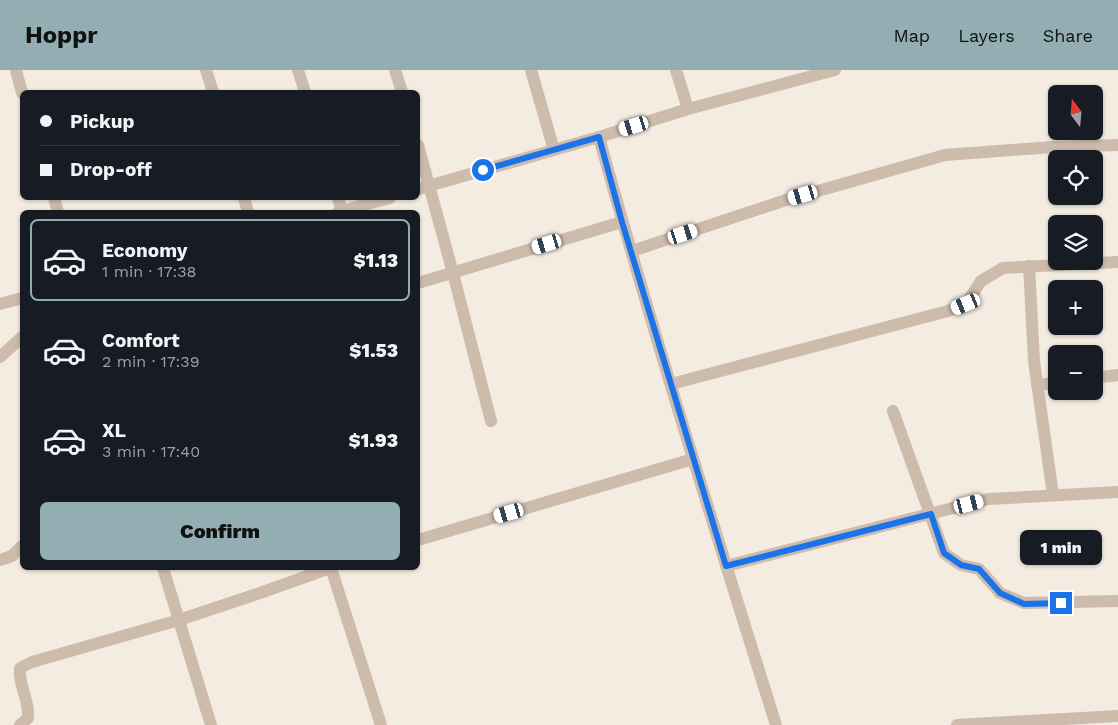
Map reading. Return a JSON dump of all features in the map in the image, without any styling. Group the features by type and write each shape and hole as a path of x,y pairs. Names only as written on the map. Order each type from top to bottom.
{"street":[{"path":"16,70 21,90"},
{"path":"206,70 212,90"},
{"path":"298,70 304,90"},
{"path":"395,70 401,90"},
{"path":"531,70 554,150"},
{"path":"676,70 688,109"},
{"path":"424,188 688,109 835,70"},
{"path":"599,137 622,222 693,459 776,725"},
{"path":"632,251 786,200 945,155 1052,147 1118,145"},
{"path":"420,159 424,188 453,273 491,421"},
{"path":"347,210 383,200"},
{"path":"420,283 622,222"},
{"path":"671,384 948,311 966,304 981,281 1003,268 1118,262"},
{"path":"1028,266 1034,361 1053,496"},
{"path":"0,304 20,299"},
{"path":"0,357 20,339"},
{"path":"1103,377 1118,376"},
{"path":"1038,385 1048,384"},
{"path":"893,411 944,553 961,565 979,569 1000,593 1024,604 1118,601"},
{"path":"420,539 693,459"},
{"path":"726,566 988,500 1118,492"},
{"path":"0,560 12,556 20,548"},
{"path":"165,570 211,725"},
{"path":"20,725 28,718 29,707 19,677 20,668 32,662 179,620 260,594 325,570"},
{"path":"331,570 381,725"},
{"path":"957,725 1118,716"}],"route":[{"path":"483,170 599,137 622,222 726,566 931,514 944,553 961,565 979,569 1000,593 1024,604 1061,603"}]}
